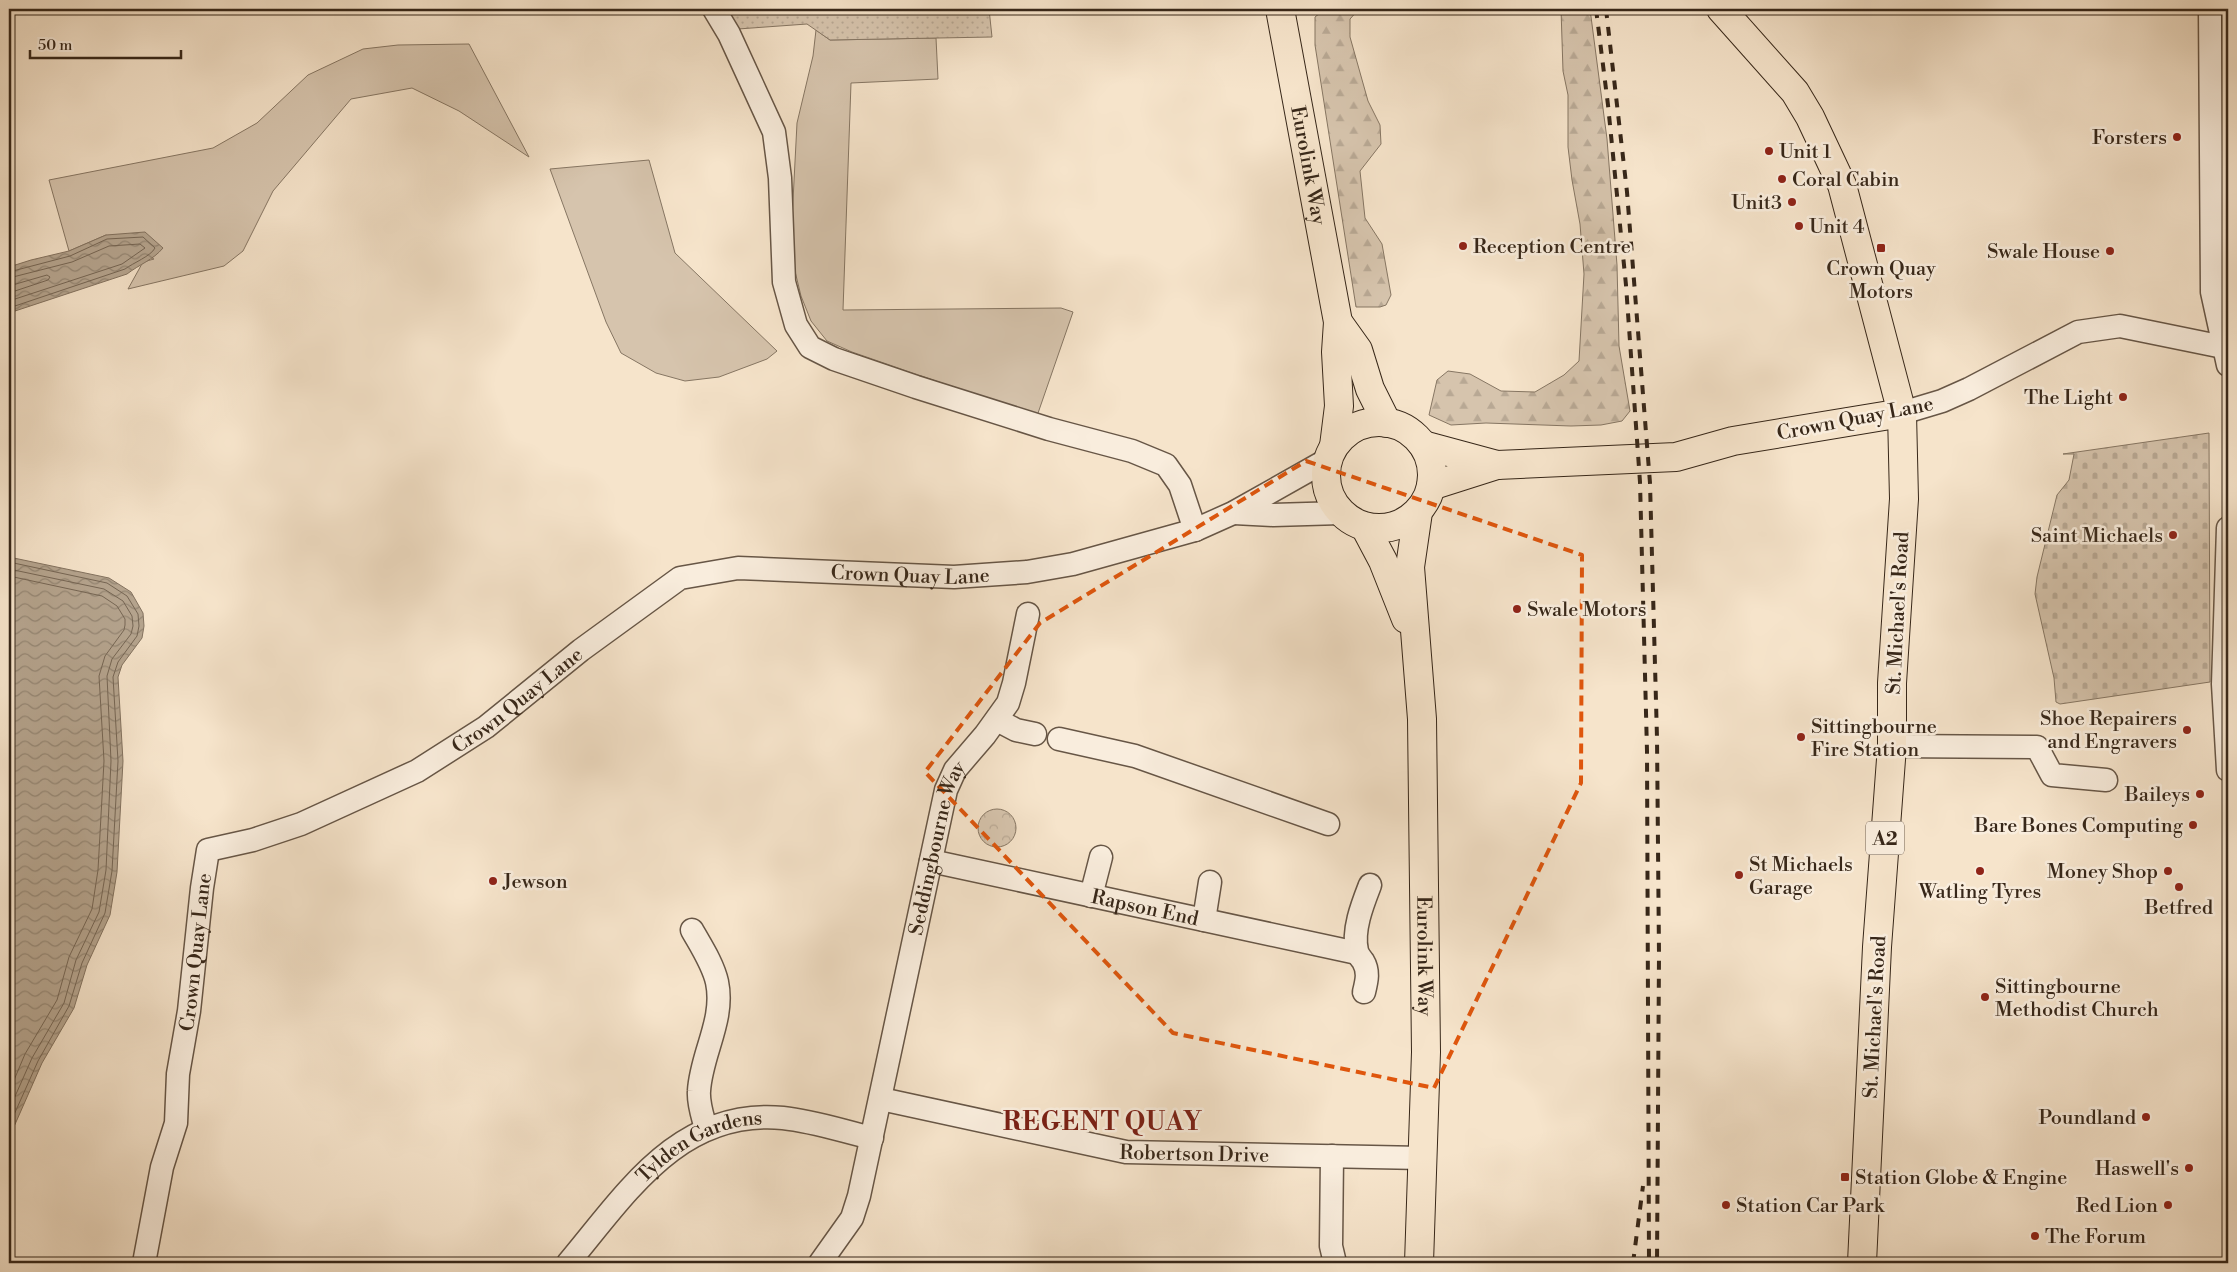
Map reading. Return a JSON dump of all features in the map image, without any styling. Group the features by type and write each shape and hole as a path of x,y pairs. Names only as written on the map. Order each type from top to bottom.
{"main road":[{"name":"Eurolink Way","path":"1280,9 1338,322 1336,352 1339,406 1331,453"},
{"name":"St. Michael's Road","path":"1721,9 1794,92 1810,117 1842,185 1902,413 1904,484 1892,682 1892,746 1877,948 1862,1263"},
{"name":"Eurolink Way","path":"1338,322 1358,350 1370,389 1387,423"},
{"name":"Crown Quay Lane","path":"1431,486 1497,464 1676,457 1733,441 1902,413"},
{"path":"1372,422 1387,423 1401,427 1423,445 1429,458 1432,472 1431,486 1426,500 1418,512 1407,521 1394,527 1379,529 1365,527 1352,522 1341,513 1332,502 1325,474 1331,453 1344,435 1357,427 1372,422"},
{"name":"Crown Quay Lane","path":"1423,445 1497,464"},
{"name":"Eurolink Way","path":"1418,512 1410,567 1422,719 1426,1052 1419,1263"},
{"name":"Eurolink Way","path":"1365,527 1384,561 1417,649"}],"street":[{"path":"714,9 729,34 774,132 780,178 784,282 796,325 810,347 834,359 916,387 1049,429 1132,452 1166,465 1180,485 1195,530"},
{"path":"2210,9 2212,292 2227,354"},
{"name":"Crown Quay Lane","path":"1902,413 1942,401 1969,389 2078,332 2120,326 2227,354"},
{"name":"Crown Quay Lane","path":"144,1263 162,1167 176,1123 178,1074 189,1011 202,888 208,850 253,840 301,824 417,771 486,727 581,650 680,578 738,568 954,577 995,576 1073,564 1195,530 1233,513 1331,453"},
{"name":"Crown Quay Lane","path":"1233,513 1274,515 1341,513"},
{"path":"2228,528 2226,661 2228,770"},
{"name":"Seddingbourne Way","path":"820,1263 852,1218 881,1099 946,790 954,770 997,720 1008,703 1028,614"},
{"path":"997,720 1016,730 1034,734"},
{"path":"1059,739 1134,756 1328,824"},
{"path":"1892,746 2037,747 2052,775 2106,780"},
{"path":"1091,896 1101,857"},
{"name":"Rapson End","path":"931,861 1357,953"},
{"path":"1204,920 1210,882"},
{"path":"1364,992 1368,974 1364,963 1357,953 1356,942 1362,903 1370,885"},
{"path":"692,930 717,981 719,1001 699,1091 700,1106 706,1129"},
{"name":"Robertson Drive","path":"881,1099 1126,1152 1422,1158"},
{"name":"Tylden Gardens","path":"568,1263 656,1161 679,1144 706,1129 727,1122 754,1117 783,1118 872,1138"},
{"path":"1332,1156 1332,1246 1334,1263"}],"highlighted area":[{"path":"1306,461 1582,555 1581,783 1434,1088 1173,1033 925,772 1040,623"}],"green space":[{"path":"725,9 989,9 992,37 830,40 807,24 738,29"},
{"path":"1325,9 1359,9 1350,19 1350,37 1368,101 1380,125 1381,144 1360,171 1365,218 1382,244 1391,295 1386,305 1380,307 1356,307 1315,45 1315,17"},
{"path":"1561,9 1590,9 1607,139 1617,265 1619,346 1630,411 1622,421 1601,425 1571,426 1486,423 1451,425 1429,415 1437,380 1448,371 1470,374 1501,391 1535,392 1564,375 1579,361 1584,274 1580,224 1568,147 1568,95 1563,71"},
{"path":"816,30 830,40 936,38 938,79 851,83 843,310 1061,308 1073,312 1037,416 852,352 827,341 811,321 801,296 794,267 792,220 797,123 813,56"},
{"path":"469,44 529,157 459,111 412,88 351,99 273,191 243,251 224,266 128,289 143,262 154,259 106,235 69,251 49,180 213,148 257,123 308,75 363,49 398,45"},
{"path":"649,160 675,253 777,351 767,359 719,377 685,381 656,373 621,353 606,322 550,169"},
{"path":"2209,433 2210,682 2060,704 2056,702 2054,678 2035,594 2037,577 2057,495 2069,480 2074,454 2063,454"},
{"path":"997,809 1011,814 1016,828 1011,842 997,847 983,842 978,828 983,814"}],"water":[{"path":"145,232 163,248 151,259 127,274 9,313 9,267 69,251 106,235"},
{"path":"9,557 109,578 131,592 143,613 144,626 142,638 122,665 118,677 123,761 117,872 110,915 87,965 74,1008 42,1063 9,1138"}],"railway":[{"path":"1596,9 1608,105 1626,285 1640,482 1647,751 1649,1263"},
{"path":"1606,9 1627,192 1650,483 1657,738 1659,955 1657,1263"},
{"path":"1633,1263 1643,1186"}],"place":[{"name":"Forsters","path":"2177,137"},
{"name":"Unit 1","path":"1769,151"},
{"name":"Coral Cabin","path":"1782,179"},
{"name":"Unit3","path":"1792,202"},
{"name":"Unit 4","path":"1799,226"},
{"name":"Reception Centre","path":"1463,246"},
{"name":"Crown Quay Motors","path":"1881,248"},
{"name":"Swale House","path":"2110,251"},
{"name":"The Light","path":"2123,397"},
{"name":"Saint Michaels","path":"2173,535"},
{"name":"Swale Motors","path":"1517,609"},
{"name":"Shoe Repairers and Engravers","path":"2187,730"},
{"name":"Sittingbourne Fire Station","path":"1801,737"},
{"name":"Baileys","path":"2200,794"},
{"name":"Bare Bones Computing","path":"2193,825"},
{"name":"Watling Tyres","path":"1980,871"},
{"name":"Money Shop","path":"2168,871"},
{"name":"St Michaels Garage","path":"1739,875"},
{"name":"Jewson","path":"493,881"},
{"name":"Betfred","path":"2179,887"},
{"name":"Sittingbourne Methodist Church","path":"1985,997"},
{"name":"Poundland","path":"2146,1117"},
{"name":"Haswell's","path":"2189,1168"},
{"name":"Station Globe & Engine","path":"1845,1177"},
{"name":"Station Car Park","path":"1726,1205"},
{"name":"Red Lion","path":"2168,1205"},
{"name":"The Forum","path":"2035,1236"}],"district":[{"name":"REGENT QUAY","path":"1103,1121"}]}
